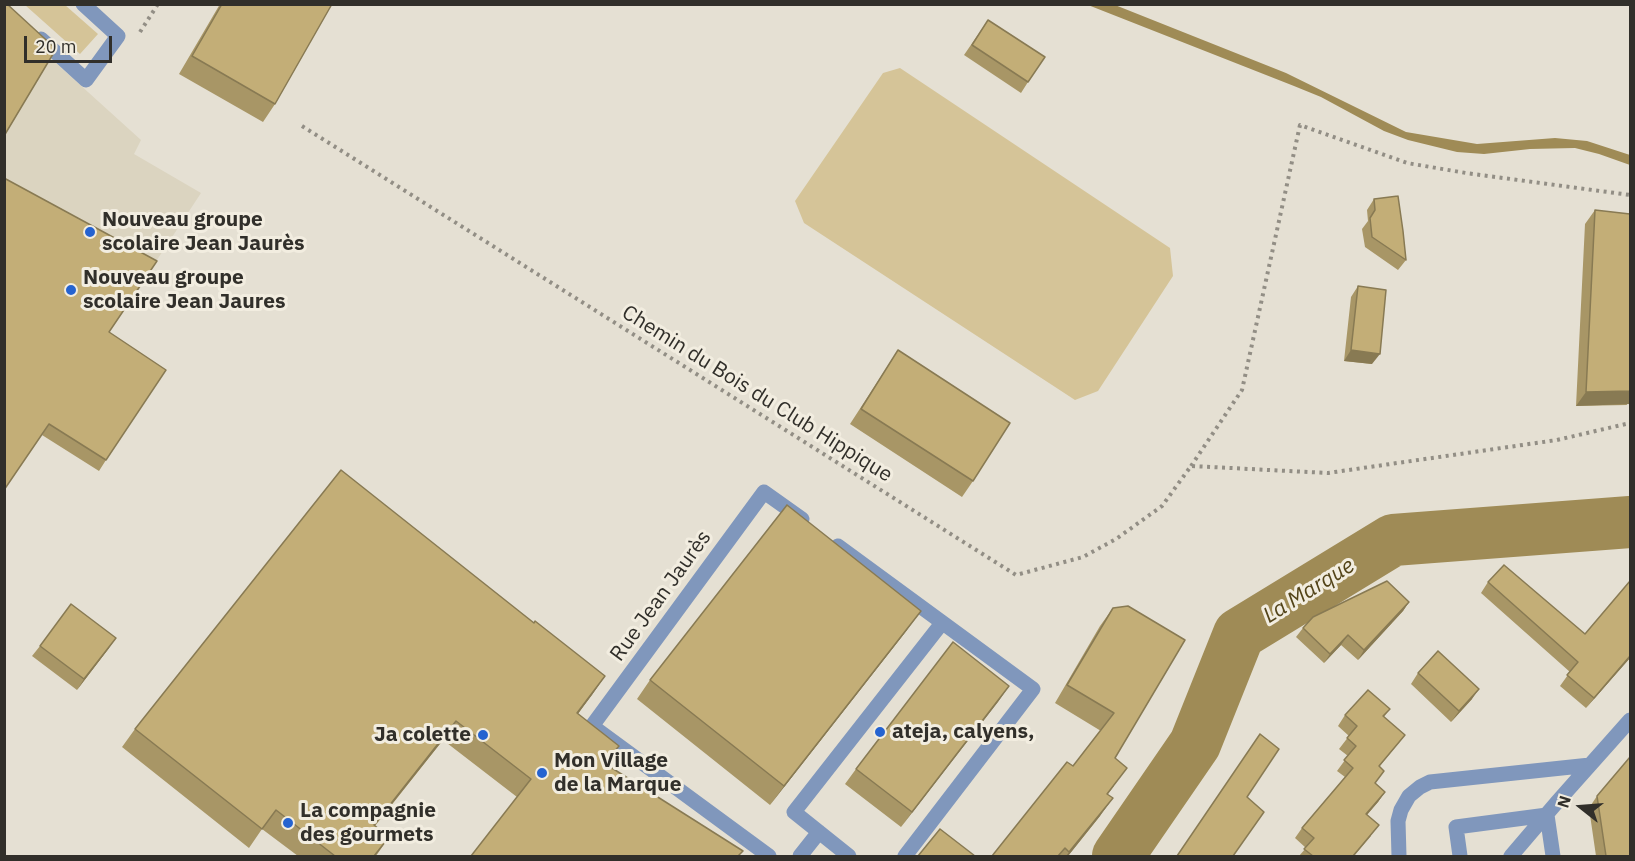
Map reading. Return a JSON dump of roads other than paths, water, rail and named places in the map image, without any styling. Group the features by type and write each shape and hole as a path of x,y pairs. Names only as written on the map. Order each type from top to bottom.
{"street":[{"path":"29,28 87,80 118,36 83,4"},
{"name":"Rue Jean Jaurès","path":"769,856 592,726 764,492 811,526"},
{"path":"830,540 1033,689 905,856"},
{"path":"849,856 794,812 942,623"},
{"path":"1511,856 1630,720"},
{"path":"1399,856 1398,821 1401,810 1409,796 1430,782 1590,765"},
{"path":"1460,856 1456,827 1547,814"},
{"path":"1547,814 1552,856"},
{"path":"800,856 819,832"}],"waterway":[{"name":"La Marque","path":"1118,856 1195,744 1239,634 1393,540 1630,522"}],"place":[{"name":"Nouveau groupe scolaire Jean Jaurès","path":"90,232"},
{"name":"Nouveau groupe scolaire Jean Jaures","path":"71,290"},
{"name":"ateja, calyens,","path":"880,732"},
{"name":"Ja colette","path":"483,735"},
{"name":"Mon Village de la Marque","path":"542,773"},
{"name":"La compagnie des gourmets","path":"288,823"}]}
